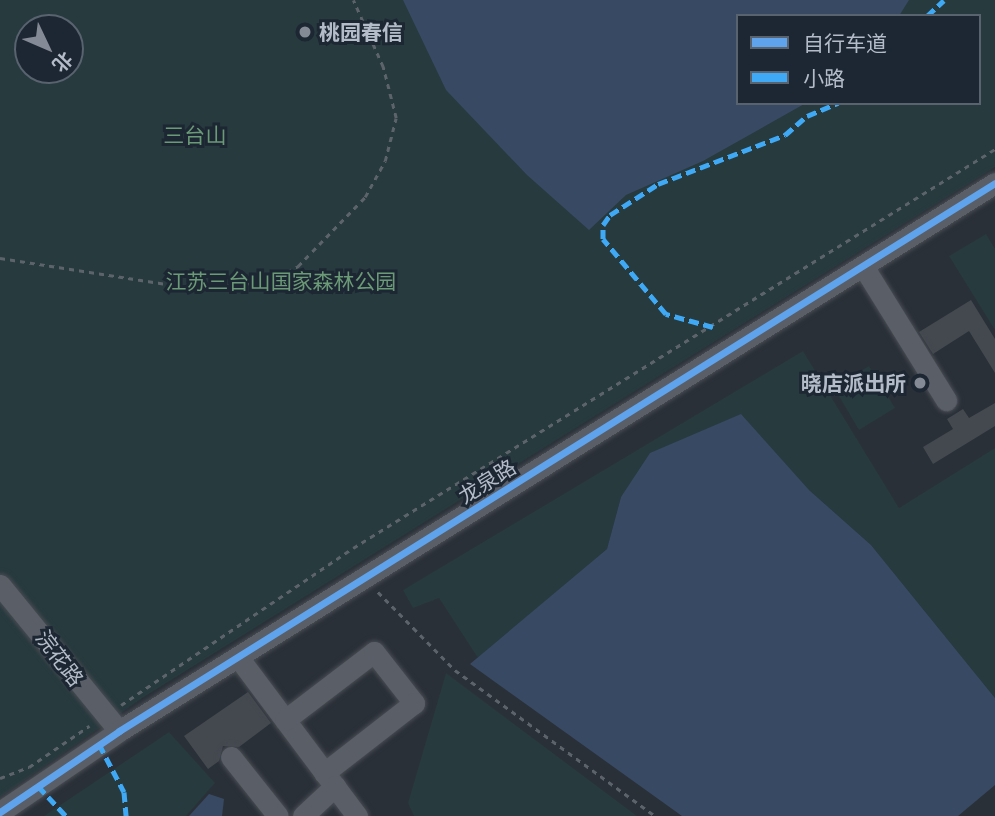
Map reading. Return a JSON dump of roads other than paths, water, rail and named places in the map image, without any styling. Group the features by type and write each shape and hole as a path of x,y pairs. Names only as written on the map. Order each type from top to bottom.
{"street":[{"name":"龙泉路","path":"0,812 111,724 238,657 995,183"},
{"path":"863,266 946,400"},
{"name":"浣花路","path":"0,585 111,724"},
{"path":"285,719 374,652 414,703 330,780 303,816"},
{"path":"238,657 357,816"},
{"path":"231,757 278,816"}],"water":[{"path":"403,0 909,0 900,14 736,14 736,105 802,105 703,161 626,195 589,230 527,175 446,90"},
{"path":"741,414 809,490 871,545 995,698 995,785 958,816 682,816 470,664 607,549 621,497 650,453"},
{"path":"209,794 224,799 222,816 189,816"}],"place":[{"name":"桃园春信","path":"305,32"},
{"name":"晓店派出所","path":"920,383"}],"park label":[{"name":"三台山","path":"195,135"},
{"name":"江苏三台山国家森林公园","path":"281,281"}]}
